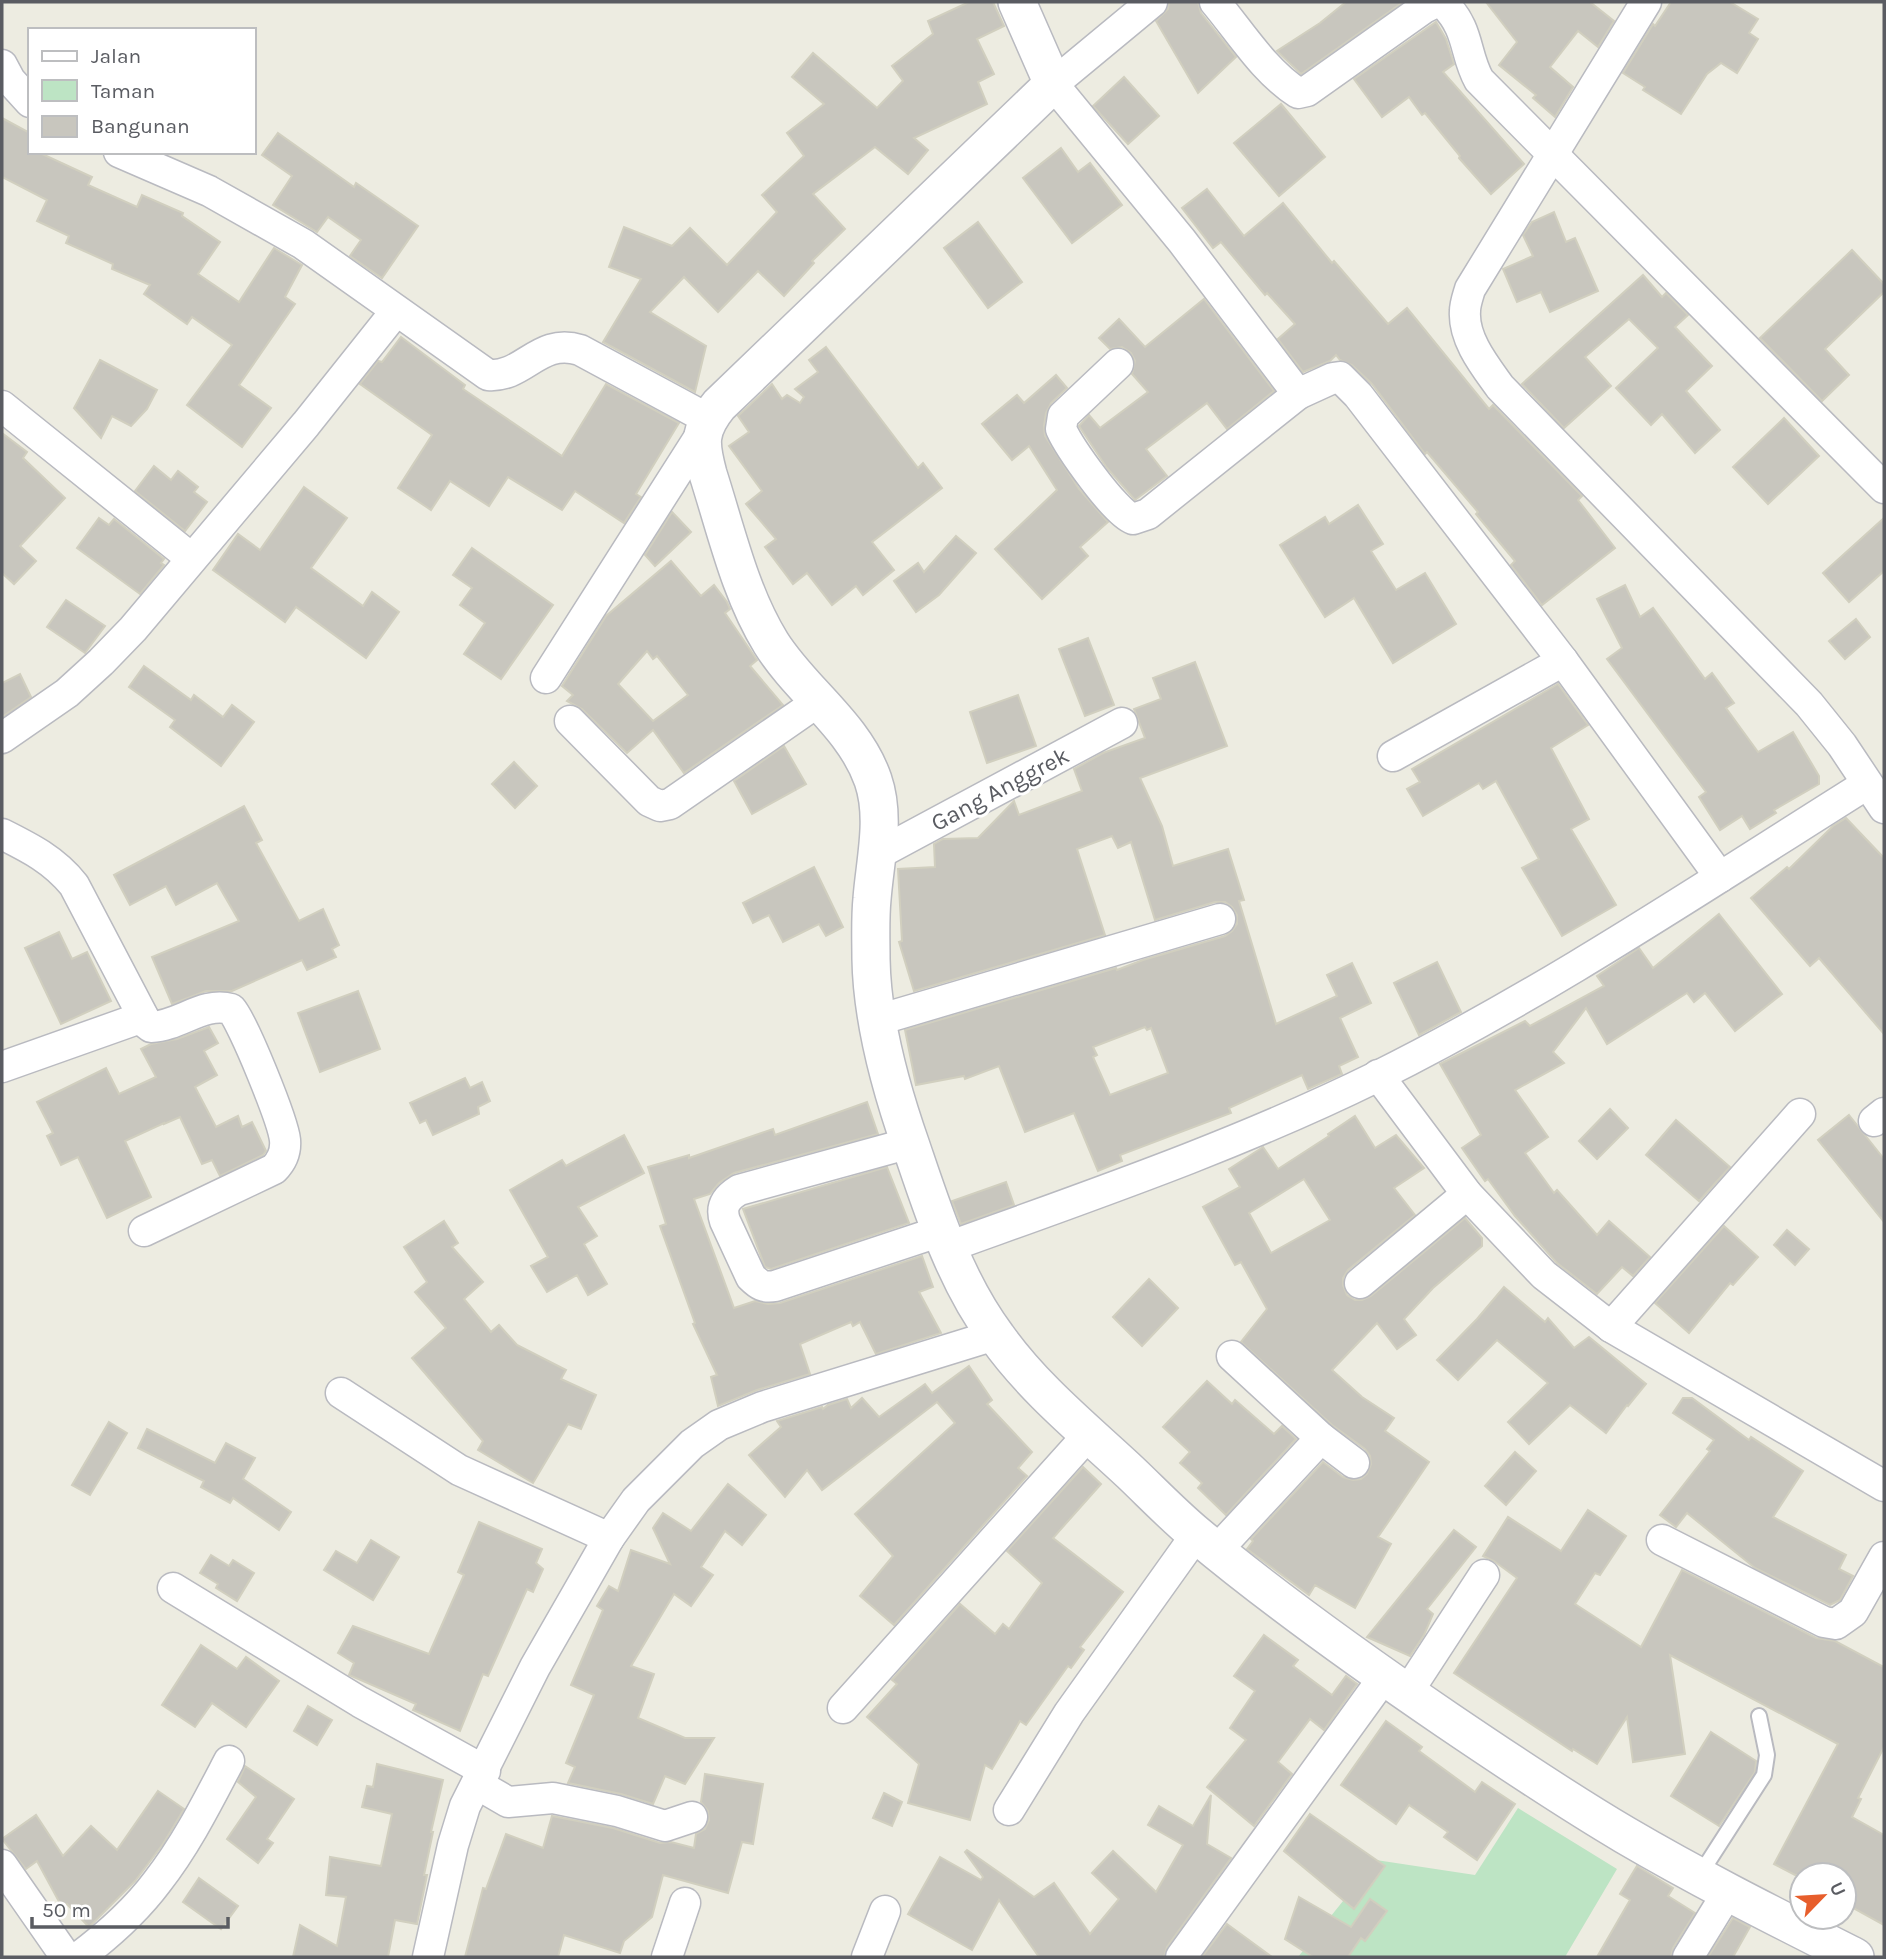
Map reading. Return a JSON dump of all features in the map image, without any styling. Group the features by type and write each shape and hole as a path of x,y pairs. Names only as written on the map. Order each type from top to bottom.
{"street":[{"path":"546,678 705,426 1053,84 1152,2"},
{"path":"1215,2 1271,71 1298,93 1307,91 1424,8 1434,3 1444,4 1456,18 1479,80 1884,488"},
{"path":"1647,2 1470,289 1465,312 1469,337 1500,387 1809,705 1842,745 1884,808"},
{"path":"1020,3 1053,84 1182,241 1298,394"},
{"path":"2,65 10,80 28,100"},
{"path":"124,154 209,191 303,244 488,375 498,376 508,372 556,346 569,347 580,350 705,426"},
{"path":"2,738 57,701 133,629 306,424 396,311"},
{"path":"1118,365 1063,416 1061,429 1102,489 1124,514 1133,519 1148,514 1298,394 1333,378 1340,377 1348,383 1563,661 1720,877"},
{"path":"2,405 191,558"},
{"path":"705,426 702,450 708,474 758,620 784,662 848,735 872,775 878,797 877,854 872,900 872,986 893,1089 945,1239 960,1274 995,1335 1039,1386 1207,1542 1396,1685 1625,1835 1856,1957"},
{"path":"1393,756 1563,661"},
{"path":"570,721 649,801 660,806 670,804 819,701"},
{"name":"Gang Anggrek","path":"877,854 1122,723"},
{"path":"910,1143 739,1190 730,1195 723,1204 722,1212 751,1277 765,1287 775,1286 945,1239 1205,1153 1378,1076 1571,970 1867,784"},
{"path":"2,834 41,854 62,870 74,885 147,1024 156,1027 214,1006 231,1009 241,1024 285,1138 280,1163 274,1169 144,1231"},
{"path":"878,1020 1220,919"},
{"path":"2,1067 143,1017"},
{"path":"1378,1076 1468,1194 1544,1275 1611,1327 1884,1486"},
{"path":"1611,1327 1800,1114"},
{"path":"1360,1283 1468,1194"},
{"path":"428,1957 453,1845 465,1806 535,1667 609,1538 636,1500 692,1444 719,1425 762,1407 995,1335"},
{"path":"1232,1356 1321,1438 1354,1463"},
{"path":"341,1393 459,1470 609,1538"},
{"path":"843,1708 1089,1434"},
{"path":"1009,1810 1069,1713 1207,1542 1321,1438"},
{"path":"1662,1539 1824,1622 1836,1624 1853,1612 1884,1557"},
{"path":"1181,1957 1484,1575"},
{"path":"173,1588 481,1777 508,1802 553,1798 617,1811 665,1826 692,1817"},
{"path":"79,1957 127,1915 156,1884 204,1810 229,1761"},
{"path":"2,1865 66,1957"},
{"path":"1688,1957 1714,1884"},
{"path":"667,1957 685,1903"},
{"path":"867,1957 885,1911"}],"lane":[{"path":"1714,1884 1763,1775 1767,1755 1759,1716"}],"green space":[{"path":"1518,1808 1617,1869 1565,1957 1298,1957 1376,1860 1475,1875"}],"building":[{"path":"969,2 993,2 1004,26 977,39 994,74 978,82 987,104 914,138 928,150 908,174 875,147 813,194 845,229 812,261 814,263 784,296 758,271 718,312 684,277 650,312 706,346 695,392 603,342 641,279 609,267 624,227 672,246 690,228 727,265 777,212 762,195 804,156 787,133 824,104 792,77 813,53 877,108 903,81 892,66 933,34 928,21"},
{"path":"1169,2 1198,2 1201,13 1236,57 1198,93 1156,21 1168,9"},
{"path":"1346,2 1403,2 1301,74 1277,51"},
{"path":"1486,2 1590,2 1614,21 1598,47 1578,31 1550,67 1573,87 1555,117 1533,98 1536,95 1499,65 1517,42"},
{"path":"1671,2 1730,2 1758,19 1749,33 1758,39 1737,73 1721,63 1707,74 1681,114 1643,90 1645,87 1623,73 1653,24 1655,26"},
{"path":"1436,22 1446,39 1454,64 1443,72 1524,164 1491,194 1409,97 1382,117 1354,79"},
{"path":"1124,77 1159,116 1128,144 1093,106"},
{"path":"1281,104 1325,157 1279,196 1234,143"},
{"path":"2,118 28,132 28,154 42,154 92,177 88,185 137,207 142,195 183,213 182,216 220,242 198,274 239,302 274,248 302,265 285,297 295,304 239,385 271,408 242,447 187,405 232,345 192,317 187,324 144,294 150,285 112,269 113,264 66,243 69,236 37,221 47,200 2,177"},
{"path":"278,133 354,187 356,183 418,226 382,278 350,256 361,240 328,217 317,232 273,205 292,176 262,155"},
{"path":"1061,148 1078,172 1090,163 1122,205 1072,243 1023,178"},
{"path":"1207,189 1244,236 1283,203 1332,263 1334,261 1388,324 1407,308 1489,409 1493,405 1582,496 1578,500 1615,548 1542,605 1511,565 1515,561 1476,514 1478,512 1427,452 1425,454 1372,384 1352,365 1340,360 1336,355 1330,361 1303,372 1278,339 1295,324 1267,293 1265,295 1221,242 1213,248 1182,208"},
{"path":"1554,212 1566,242 1575,238 1598,291 1550,312 1541,292 1517,302 1503,269 1533,256 1523,235 1532,222"},
{"path":"978,222 1022,282 988,308 944,248"},
{"path":"1852,250 1884,284 1884,292 1825,349 1849,375 1822,401 1760,338"},
{"path":"1643,275 1662,297 1666,293 1688,315 1675,327 1712,366 1686,391 1720,430 1695,453 1662,414 1651,425 1616,388 1658,348 1629,319 1585,357 1611,386 1564,428 1522,384"},
{"path":"1204,299 1274,391 1227,429 1207,403 1146,449 1167,476 1135,500 1107,468 1079,426 1089,415 1100,428 1148,392 1132,374 1135,361 1131,353 1122,347 1110,349 1099,338 1119,319 1145,347"},
{"path":"401,337 465,385 463,389 562,456 606,384 679,423 636,494 641,497 624,523 575,491 562,510 508,477 489,506 450,481 431,510 398,488 432,435 360,384 378,361 382,362"},
{"path":"826,347 918,468 923,463 942,488 872,542 894,570 863,595 856,586 832,605 807,573 793,584 765,547 776,539 746,504 762,491 729,446 749,432 738,416 772,384 782,399 787,395 800,403 804,397 795,389 818,372 809,360"},
{"path":"100,360 157,390 147,409 131,426 112,416 101,438 74,408"},
{"path":"1056,375 1067,388 1051,403 1046,413 1045,436 1079,489 1108,522 1080,547 1088,556 1042,599 995,549 1057,490 1029,446 1012,460 982,424 1017,395 1024,403"},
{"path":"1784,418 1819,456 1768,504 1733,467"},
{"path":"2,433 27,452 23,458 65,498 20,546 36,561 14,584 2,573"},
{"path":"154,466 171,480 178,471 198,487 194,492 207,502 185,531 135,491"},
{"path":"304,487 347,518 311,568 363,606 372,592 399,612 366,658 296,607 285,622 213,570 238,534 260,550"},
{"path":"1358,505 1383,544 1371,551 1396,590 1425,573 1456,624 1393,663 1354,598 1325,617 1280,545 1325,517 1329,524"},
{"path":"672,512 691,532 655,566 645,555"},
{"path":"99,518 109,525 114,519 164,559 161,563 164,565 140,594 77,548"},
{"path":"1884,518 1884,571 1849,602 1823,573"},
{"path":"956,536 976,553 939,595 916,612 894,581 918,563 924,572"},
{"path":"472,548 553,605 501,679 464,654 485,623 460,605 472,588 453,575"},
{"path":"671,561 701,596 714,585 730,609 725,613 757,660 750,666 783,705 684,773 653,730 627,753 582,709 567,701 573,695 562,686 606,616","holes":["647,651 653,659 657,656 688,695 653,721 618,684"]},
{"path":"1625,585 1640,617 1653,608 1705,679 1712,673 1734,703 1726,708 1758,752 1793,732 1819,776 1819,784 1774,810 1776,813 1750,829 1742,816 1720,830 1699,797 1706,792 1607,659 1622,648 1597,599"},
{"path":"66,600 105,626 85,653 47,627"},
{"path":"1856,619 1870,637 1845,659 1829,641"},
{"path":"1088,638 1114,705 1085,716 1059,649"},
{"path":"1195,662 1227,746 1140,778 1162,826 1173,866 1228,849 1244,900 1239,901 1276,1024 1337,996 1327,975 1352,963 1371,1003 1340,1018 1358,1057 1339,1066 1342,1074 1308,1089 1302,1075 1229,1108 1231,1113 1120,1155 1122,1161 1098,1171 1074,1113 1025,1132 999,1066 965,1079 964,1076 916,1085 905,1030 1116,968 1117,970 1225,936 1237,924 1237,915 1232,907 1225,902 1215,902 1155,920 1131,842 1118,848 1112,836 1077,849 1105,935 914,991 899,942 902,941 898,869 935,867 934,844 943,839 978,838 1014,801 1019,815 1082,791 1074,769 1103,753 1145,738 1134,709 1161,699 1153,678","holes":["1145,1027 1147,1030 1151,1028 1168,1073 1110,1095 1093,1057 1097,1055 1093,1047"]},
{"path":"144,666 191,700 194,695 223,717 232,705 254,722 221,766 170,727 175,720 129,687"},
{"path":"20,674 31,697 2,717 2,683"},
{"path":"1558,684 1588,725 1551,748 1589,819 1571,829 1616,905 1562,936 1522,868 1539,859 1496,781 1483,789 1479,783 1423,816 1407,789 1420,782 1412,769"},
{"path":"1018,695 1036,746 987,763 970,712"},
{"path":"784,746 806,784 752,814 734,781"},
{"path":"514,762 537,786 515,808 492,784"},
{"path":"244,806 262,840 256,843 299,921 323,909 339,945 332,949 336,957 307,970 302,960 232,991 206,991 172,1004 152,957 239,921 217,883 176,905 166,886 130,905 114,875"},
{"path":"1846,818 1884,858 1884,1034 1819,958 1810,966 1751,898 1787,867 1789,869 1833,826"},
{"path":"814,867 843,927 826,936 819,924 783,942 769,915 753,923 743,903"},
{"path":"1719,914 1782,994 1735,1031 1705,993 1694,1002 1687,993 1607,1044 1586,1008 1553,1052 1564,1063 1515,1090 1548,1137 1525,1153 1554,1193 1557,1190 1597,1235 1609,1221 1650,1257 1633,1276 1622,1267 1597,1294 1557,1263 1515,1216 1488,1179 1485,1181 1462,1148 1481,1135 1440,1064 1525,1021 1530,1026 1604,986 1597,976 1639,948 1653,968"},
{"path":"59,932 72,959 87,952 111,1001 61,1024 25,948"},
{"path":"1437,962 1461,1012 1419,1035 1394,983"},
{"path":"358,991 380,1049 320,1072 298,1013"},
{"path":"209,1027 218,1043 204,1051 217,1075 195,1087 216,1127 238,1116 242,1127 252,1122 266,1151 220,1176 212,1160 202,1164 180,1117 164,1123 125,1141 151,1197 107,1218 78,1157 61,1165 47,1136 53,1133 37,1102 106,1068 119,1094 156,1077 141,1049"},
{"path":"465,1078 470,1088 482,1082 490,1101 478,1107 479,1114 433,1135 426,1120 420,1123 410,1103"},
{"path":"867,1102 878,1134 734,1173 719,1183 710,1194 694,1199 734,1308 755,1301 780,1303 922,1256 933,1287 919,1292 941,1333 876,1354 860,1322 853,1326 851,1322 800,1344 810,1374 757,1390 718,1406 711,1377 717,1375 693,1324 695,1323 660,1226 666,1224 648,1167 689,1155 689,1158 773,1129 775,1135"},
{"path":"1610,1109 1628,1128 1597,1159 1579,1141"},
{"path":"1849,1115 1884,1159 1884,1222 1818,1140"},
{"path":"1355,1116 1375,1148 1396,1135 1424,1168 1394,1188 1415,1215 1348,1270 1343,1278 1347,1295 1355,1300 1371,1296 1465,1218 1482,1238 1482,1246 1433,1288 1404,1319 1416,1335 1397,1349 1377,1323 1332,1370 1362,1397 1394,1418 1385,1431 1429,1462 1378,1537 1391,1544 1355,1608 1315,1585 1309,1595 1247,1549 1253,1541 1251,1539 1323,1462 1343,1477 1361,1479 1367,1474 1371,1464 1370,1456 1241,1342 1267,1309 1241,1262 1235,1265 1203,1207 1240,1187 1229,1169 1263,1147 1278,1169 1329,1136 1328,1134","holes":["1304,1179 1330,1220 1271,1253 1249,1213"]},
{"path":"1676,1120 1730,1167 1699,1201 1646,1155"},
{"path":"624,1135 644,1173 578,1207 597,1236 584,1244 607,1284 588,1295 577,1275 547,1292 531,1266 548,1257 510,1190 562,1160 566,1166"},
{"path":"887,1167 909,1223 771,1269 765,1267 743,1209"},
{"path":"1006,1182 1014,1205 961,1224 952,1201"},
{"path":"444,1221 458,1243 452,1247 483,1282 464,1299 491,1332 499,1325 517,1345 566,1370 561,1379 596,1395 581,1429 568,1424 533,1483 478,1450 483,1441 412,1358 446,1328 415,1292 427,1282 404,1247"},
{"path":"1724,1226 1758,1257 1733,1285 1730,1283 1689,1333 1655,1303"},
{"path":"1787,1230 1809,1249 1795,1265 1774,1245"},
{"path":"1149,1279 1178,1308 1142,1346 1113,1317"},
{"path":"1504,1287 1545,1322 1548,1318 1574,1348 1589,1337 1646,1384 1606,1433 1570,1405 1529,1444 1508,1422 1548,1383 1497,1340 1458,1380 1437,1360"},
{"path":"969,1366 992,1400 987,1404 1032,1452 1018,1468 1027,1476 894,1625 860,1596 893,1556 855,1514 955,1423 937,1402 822,1490 807,1470 785,1497 749,1455 781,1427 777,1421 822,1407 823,1409 847,1399 851,1408 862,1398 879,1417 925,1384 932,1393"},
{"path":"1207,1381 1232,1404 1235,1400 1274,1434 1282,1426 1296,1439 1226,1515 1198,1488 1202,1483 1180,1463 1190,1452 1163,1427"},
{"path":"1683,1398 1692,1398 1749,1440 1751,1437 1803,1471 1773,1517 1846,1555 1839,1569 1853,1576 1840,1600 1830,1605 1755,1568 1687,1513 1676,1527 1660,1515 1710,1451 1707,1449 1714,1440 1673,1413"},
{"path":"109,1422 127,1433 90,1495 72,1485"},
{"path":"147,1429 215,1463 226,1443 255,1458 243,1479 291,1512 279,1530 233,1498 230,1503 201,1487 204,1481 138,1448"},
{"path":"1515,1452 1536,1471 1506,1505 1485,1486"},
{"path":"1083,1467 1101,1484 1053,1538 1123,1592 1080,1647 1084,1650 1071,1668 1068,1666 1026,1725 1020,1721 992,1769 985,1765 970,1820 908,1803 919,1764 867,1717 897,1684 892,1680 960,1604 995,1634 1003,1624 1009,1629 1042,1583 1007,1551"},
{"path":"728,1484 766,1515 742,1545 725,1531 701,1567 713,1575 691,1606 674,1594 631,1666 654,1674 638,1718 685,1738 714,1738 685,1784 665,1776 653,1804 568,1783 575,1767 566,1763 594,1695 571,1685 603,1610 597,1606 609,1586 618,1591 631,1550 670,1564 653,1528 663,1513 691,1531"},
{"path":"1588,1510 1626,1536 1600,1575 1595,1573 1575,1604 1641,1647 1682,1570 1816,1638 1835,1641 1884,1667 1884,1747 1858,1798 1861,1799 1852,1817 1884,1835 1884,1925 1858,1911 1858,1861 1788,1861 1788,1871 1774,1864 1838,1744 1670,1655 1685,1754 1633,1762 1627,1717 1597,1764 1573,1749 1572,1751 1454,1673 1517,1578 1483,1556 1508,1517 1561,1551"},
{"path":"479,1522 542,1549 536,1563 543,1569 533,1592 527,1589 488,1676 483,1674 460,1731 413,1710 416,1704 349,1675 354,1663 338,1653 353,1626 429,1654 464,1575 458,1572"},
{"path":"1454,1530 1476,1547 1427,1609 1433,1614 1424,1635 1410,1656 1367,1637"},
{"path":"371,1540 399,1557 373,1600 324,1570 336,1551 357,1563"},
{"path":"211,1555 229,1566 233,1560 254,1573 237,1601 216,1588 218,1584 200,1573"},
{"path":"1264,1635 1298,1660 1293,1666 1332,1695 1346,1676 1357,1684 1324,1730 1310,1719 1278,1762 1292,1774 1254,1826 1207,1787 1246,1740 1230,1728 1255,1691 1234,1676"},
{"path":"201,1645 237,1669 246,1657 279,1681 246,1727 212,1703 195,1727 162,1705"},
{"path":"308,1706 332,1720 317,1745 294,1731"},
{"path":"1386,1721 1422,1747 1419,1751 1475,1792 1482,1782 1515,1804 1477,1860 1444,1837 1448,1832 1409,1805 1396,1824 1341,1785"},
{"path":"1711,1732 1756,1761 1755,1772 1719,1826 1671,1796"},
{"path":"377,1764 443,1780 431,1832 424,1875 427,1875 417,1924 395,1920 388,1957 293,1957 300,1925 337,1946 346,1897 326,1895 330,1857 381,1866 392,1814 362,1807 367,1786 373,1787"},
{"path":"245,1766 294,1799 267,1839 273,1843 258,1863 227,1839 256,1797 238,1782"},
{"path":"705,1774 763,1784 753,1844 742,1842 728,1893 663,1875 652,1917 624,1941 620,1953 564,1935 558,1957 465,1957 483,1888 486,1889 506,1834 543,1848 552,1816 613,1828 660,1843 671,1842 694,1848 696,1834 705,1829 709,1820 708,1811 701,1802"},
{"path":"158,1791 184,1809 163,1844 135,1881 89,1927 67,1904 63,1909 37,1861 26,1869 2,1839 36,1815 63,1856 91,1826 117,1850"},
{"path":"884,1793 902,1802 892,1826 873,1818"},
{"path":"1211,1795 1207,1844 1231,1858 1167,1947 1164,1957 1039,1957 999,1900 972,1950 908,1914 940,1857 981,1880 983,1877 965,1852 967,1850 1034,1897 1054,1883 1090,1934 1119,1899 1092,1873 1113,1851 1156,1892 1183,1845 1148,1825 1159,1806 1193,1826"},
{"path":"1310,1814 1385,1866 1354,1909 1284,1851"},
{"path":"1637,1866 1673,1888 1668,1896 1695,1913 1673,1948 1671,1957 1597,1957 1630,1900 1620,1894"},
{"path":"199,1878 238,1906 221,1929 183,1902"},
{"path":"1299,1897 1351,1927 1370,1899 1387,1911 1365,1941 1361,1938 1348,1957 1313,1957 1285,1939"},
{"path":"1733,1918 1750,1927 1733,1957 1708,1957"},
{"path":"1227,1924 1272,1957 1202,1957"}]}
